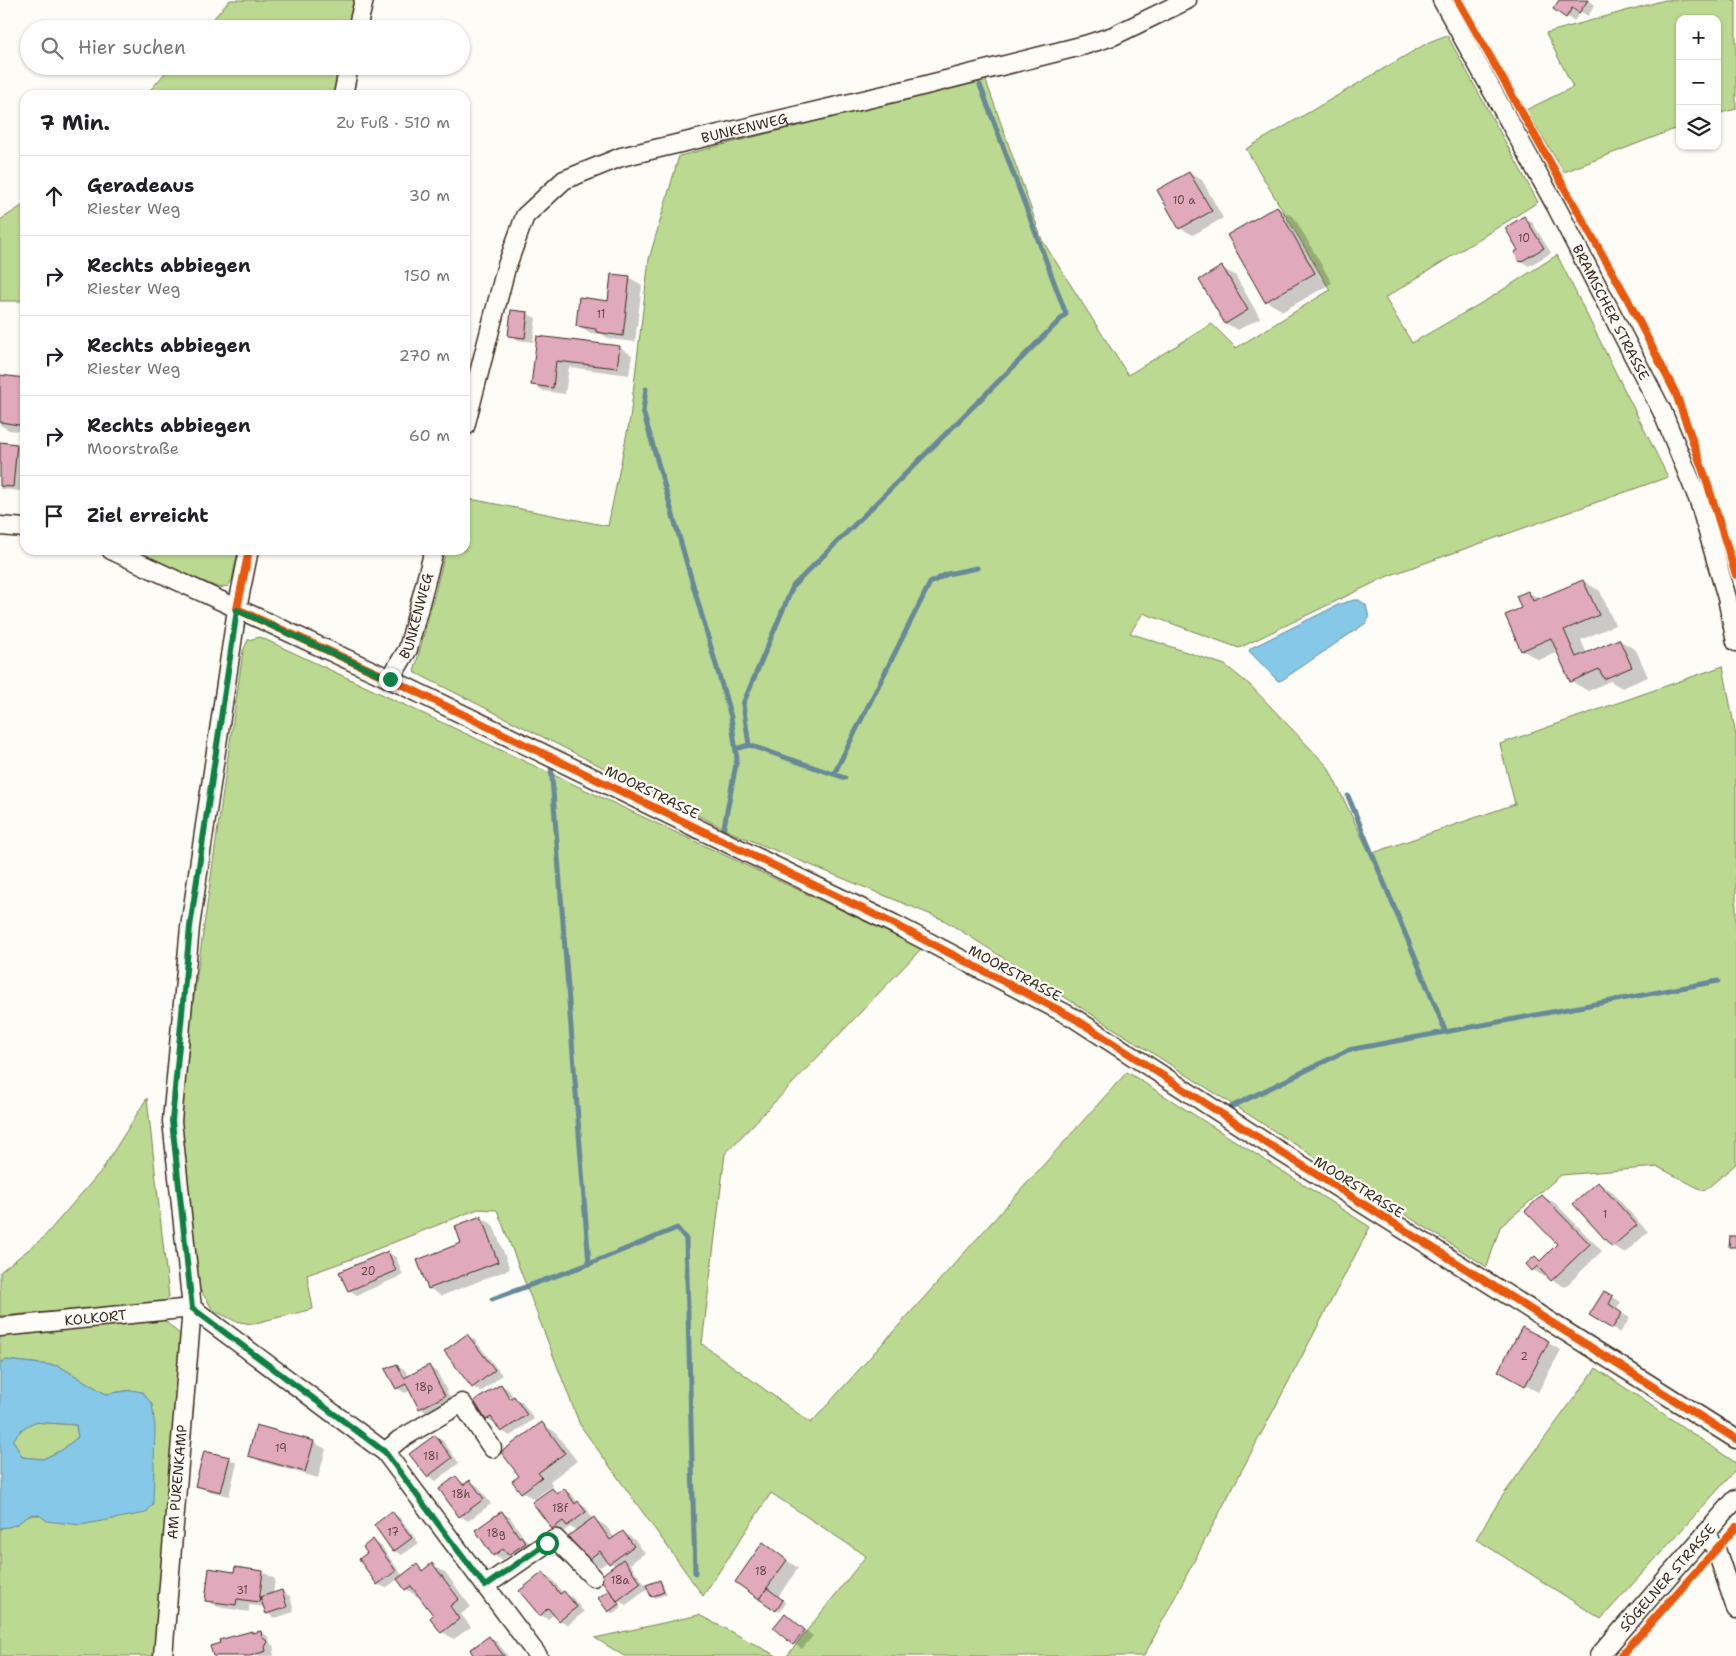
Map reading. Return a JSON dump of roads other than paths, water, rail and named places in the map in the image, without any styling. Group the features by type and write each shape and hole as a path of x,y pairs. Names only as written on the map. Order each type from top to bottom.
{"street":[{"path":"360,20 364,0"},
{"name":"BUNKENWEG","path":"470,408 506,268 525,216 564,180 621,157 910,89 1085,45 1113,36 1187,0"},
{"name":"BRAMSCHER STRASSE","path":"1442,0 1557,208 1662,411 1699,501 1727,598 1736,642"},
{"path":"344,90 348,75"},
{"path":"0,526 20,528"},
{"name":"MOORSTRASSE","path":"122,555 237,610 390,679 894,924 1074,1018 1265,1142 1736,1439"},
{"name":"AM PURENKAMP","path":"163,1656 192,1308 172,1121 190,927 237,610 248,555"},
{"name":"BUNKENWEG","path":"390,679 408,649 433,555"},
{"path":"192,1308 385,1452 538,1656"},
{"name":"KOLKORT","path":"0,1327 192,1308"},
{"path":"385,1452 399,1440 462,1403 492,1448"},
{"name":"SÖGELNER STRASSE","path":"1599,1656 1736,1499"},
{"path":"1705,1534 1716,1549 1736,1609"},
{"path":"485,1586 547,1543 556,1539 593,1577"}],"water":[{"path":"1359,600 1366,605 1369,618 1366,623 1282,680 1278,681 1249,651 1251,648 1340,604"},
{"path":"6,1360 59,1366 106,1394 132,1390 142,1392 152,1404 155,1427 153,1504 146,1513 80,1525 47,1521 39,1515 32,1514 15,1525 0,1528 0,1363","holes":["34,1422 76,1425 78,1437 62,1450 43,1459 22,1457 13,1440 22,1429"]}],"waterway":[{"path":"736,749 749,745 743,704 793,586 1066,314 980,85"},
{"path":"646,389 643,411 731,717 737,759 723,832"},
{"path":"834,774 930,583 947,574 977,568"},
{"path":"749,745 845,778"},
{"path":"551,765 589,1264"},
{"path":"1348,796 1446,1032"},
{"path":"1231,1107 1348,1050 1718,981"},
{"path":"492,1299 589,1264 677,1228 686,1239 695,1573"}]}
